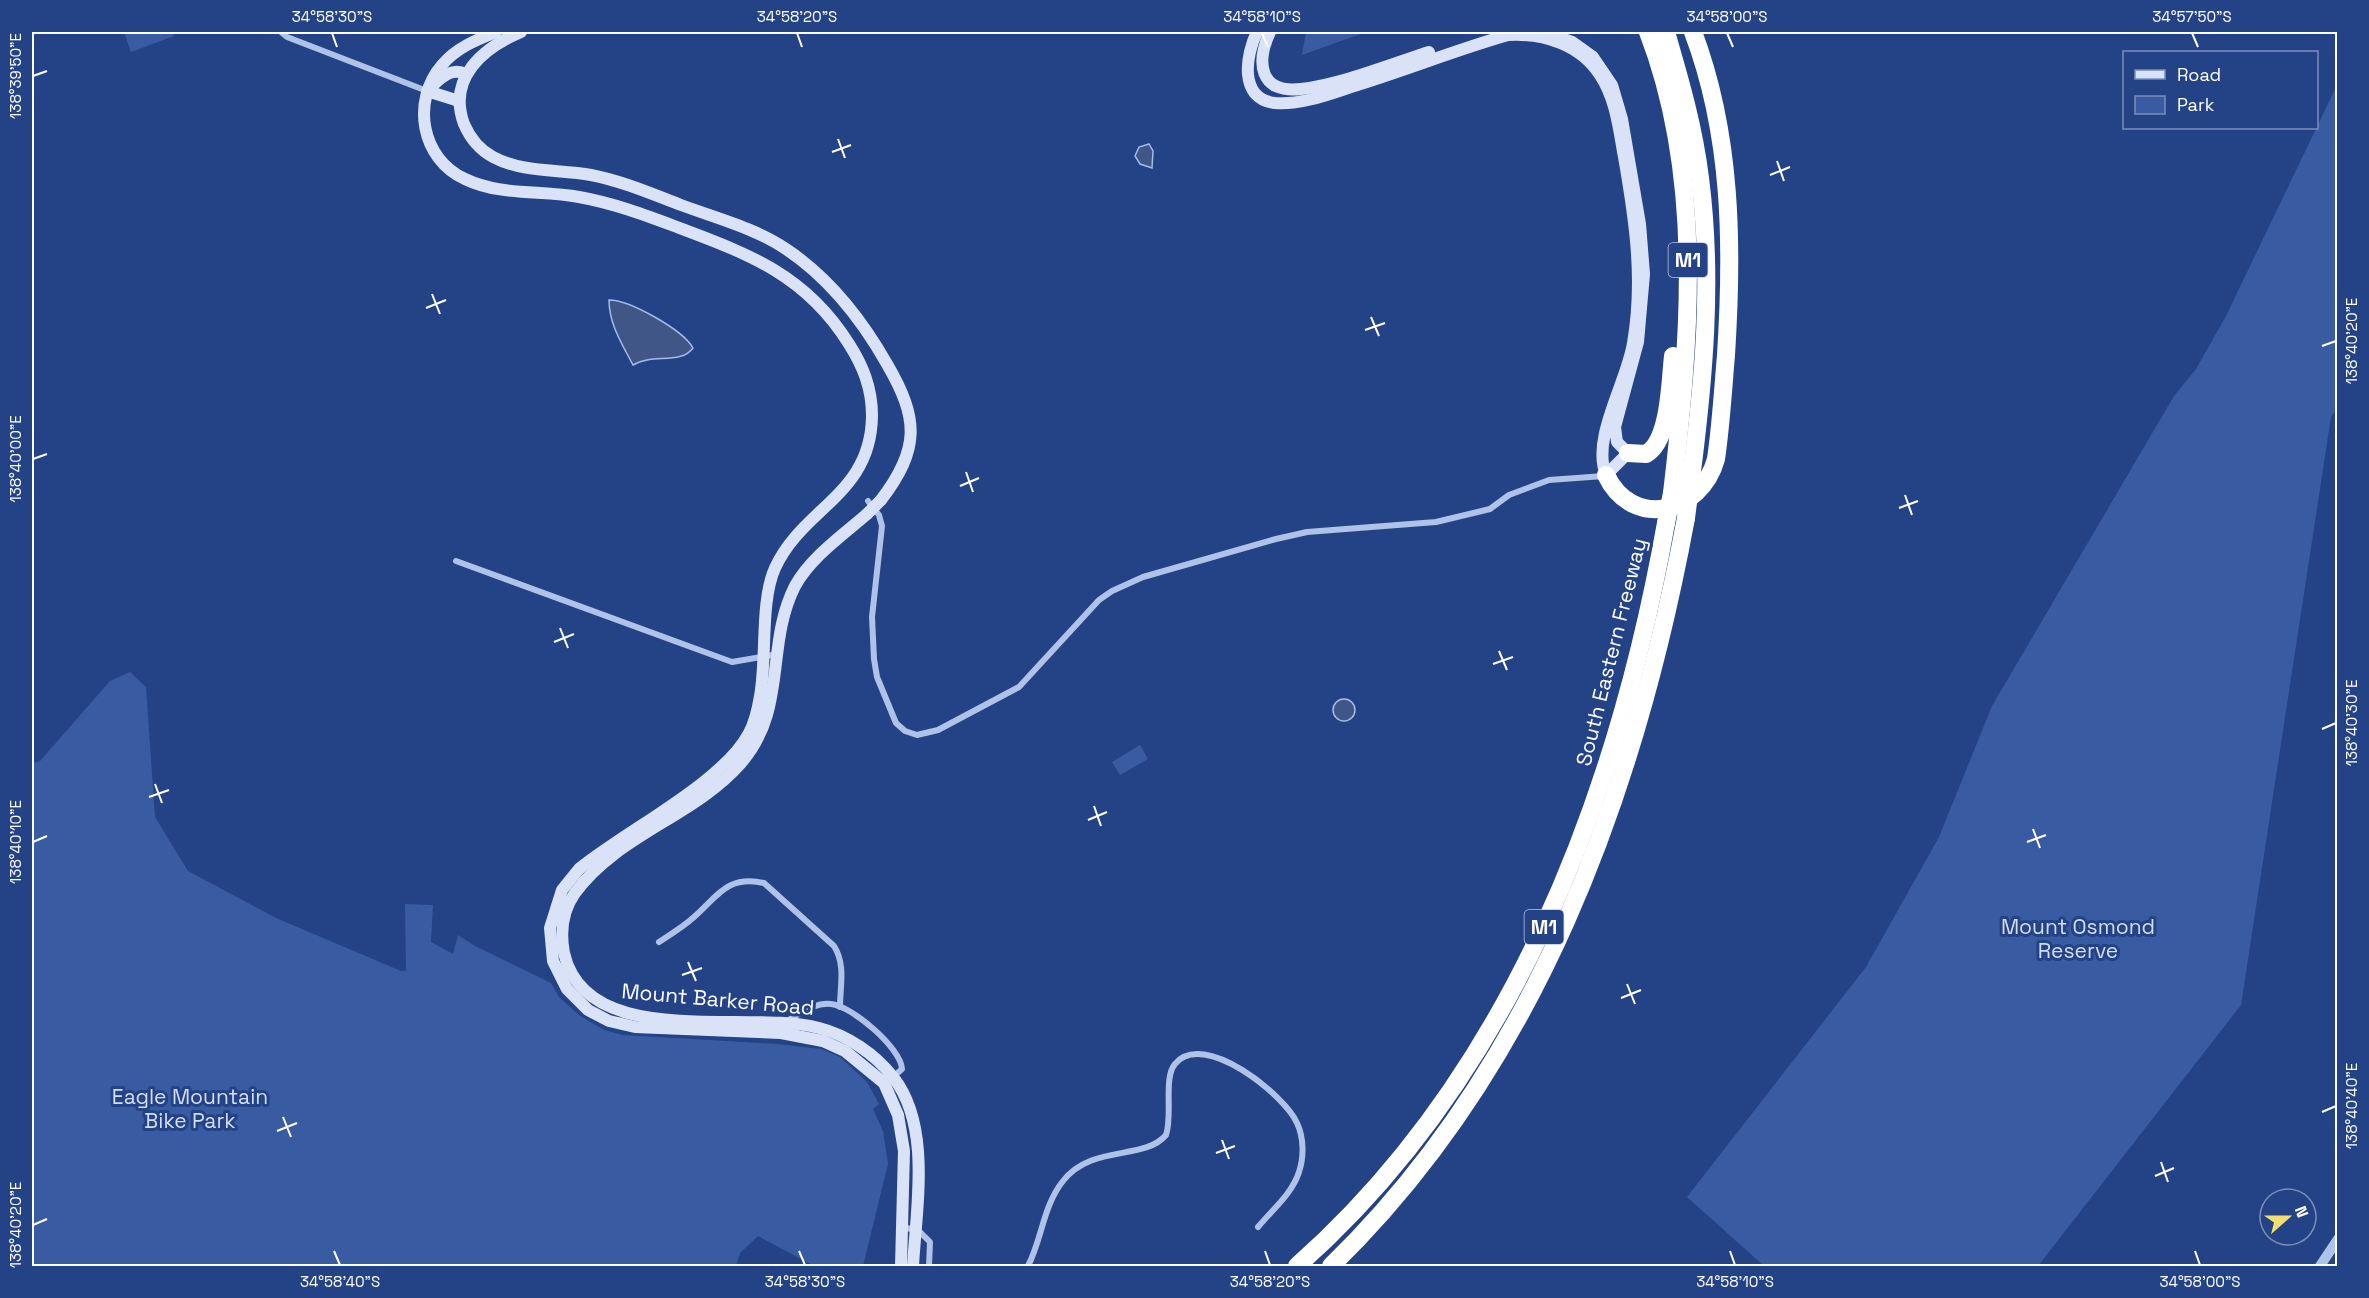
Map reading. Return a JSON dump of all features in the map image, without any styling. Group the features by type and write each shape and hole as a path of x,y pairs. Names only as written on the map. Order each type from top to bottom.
{"highway":[{"path":"1604,476 1629,501 1647,508 1665,508 1684,502 1701,489 1716,459 1728,316 1729,209 1716,111 1693,32"},
{"path":"1628,453 1640,456 1649,453 1661,436 1671,377 1676,319 1677,226 1655,36"},
{"name":"South Eastern Freeway","path":"1331,1266 1404,1185 1463,1106 1518,1020 1564,929 1603,835 1635,741 1661,642 1686,518 1706,329 1705,229 1691,129 1655,36"},
{"name":"South Eastern Freeway","path":"1297,1266 1378,1184 1441,1104 1496,1018 1539,938 1571,863 1615,740 1641,642 1672,493 1682,394 1688,293 1687,241 1676,143 1655,36"}],"main road":[{"name":"Mount Barker Road","path":"496,32 454,53 439,68 427,91 423,117 427,137 436,155 453,172 471,182 494,188 561,194 611,203 744,252 799,285 828,313 862,366 871,393 872,415 866,457 843,490 789,544 774,570 768,591 758,708 749,733 733,756 713,775 579,869 562,890 554,909 550,928 552,960 567,990 576,1000 609,1021 634,1027 781,1033 806,1037 845,1051 889,1080"},
{"path":"427,91 459,101 466,74 485,51 521,32"},
{"path":"1257,32 1246,68 1249,84 1260,96 1272,103 1288,103 1326,95 1509,35 1539,36 1563,43 1577,51 1600,74 1617,121 1636,231 1639,265 1633,345 1603,439 1604,476"},
{"path":"1270,32 1261,54 1263,71 1271,83 1281,88 1300,90 1502,32"},
{"path":"1544,32 1572,42 1593,57 1612,85 1622,119 1640,224 1644,274 1638,342 1616,428 1619,445 1628,453 1604,476"},
{"path":"427,91 449,73 458,71 466,74"},
{"name":"Mount Barker Road","path":"459,101 462,119 470,136 492,157 523,167 590,175 622,183 738,226 785,249 836,293 882,356 904,399 909,419 910,448 906,461 900,474 872,505 823,552 800,578 788,607 778,654 771,709 755,747 722,782 598,867 573,895 562,930 565,958 575,982 596,1001 612,1009 652,1017 782,1023 819,1028 844,1038 877,1060 889,1080 902,1132 913,1266"},
{"name":"Mount Barker Road","path":"901,1266 909,1228"}],"street":[{"path":"281,32 287,37 427,91"},
{"path":"872,505 879,515 882,526 872,617 877,677 896,723 905,731 917,735 938,730 1018,687 1099,600 1112,591 1143,577 1307,532 1417,525 1470,516 1490,509 1509,495 1549,480 1604,476"},
{"path":"456,561 732,662 778,654"},
{"path":"659,942 686,924 726,887 751,880 764,883 825,935 840,956 840,1007"},
{"path":"782,1023 813,1007 831,1004 840,1007 871,1027 896,1054 902,1069 889,1080"},
{"path":"1028,1266 1045,1212 1059,1187 1071,1173 1099,1156 1152,1145 1166,1135 1170,1118 1171,1070 1181,1059 1196,1055 1228,1063 1247,1073 1277,1096 1297,1124 1302,1142 1299,1173 1285,1196 1258,1227"},
{"path":"909,1228 930,1242 929,1266"},
{"path":"2320,1266 2337,1239"}],"green space":[{"path":"124,32 172,32 174,36 131,52"},
{"path":"1306,32 1366,32 1302,55"},
{"name":"Mount Osmond Reserve","path":"2337,85 2337,409 2331,417 2241,1005 2038,1266 1764,1266 1687,1197 1866,967 1939,837 1992,706 2174,396 2196,369 2226,316 2316,129 2318,129"},
{"name":"Eagle Mountain Bike Park","path":"130,672 146,687 155,817 188,871 276,918 401,971 406,971 405,904 433,905 431,942 453,954 458,935 475,946 551,983 559,997 579,1015 604,1030 623,1035 777,1044 821,1049 840,1057 867,1082 879,1104 873,1109 883,1131 888,1164 863,1266 814,1266 758,1236 740,1253 736,1266 32,1266 32,763 40,761 110,681"},
{"path":"1140,745 1148,759 1120,775 1112,762"}],"shaded area":[{"path":"1149,144 1153,151 1152,168 1140,164 1135,156 1139,147"},
{"path":"609,300 630,305 655,317 679,333 693,348 688,353 674,358 649,360 633,365 614,326"},
{"path":"1344,699 1352,702 1355,710 1352,718 1344,721 1336,718 1333,710 1336,702"}]}
